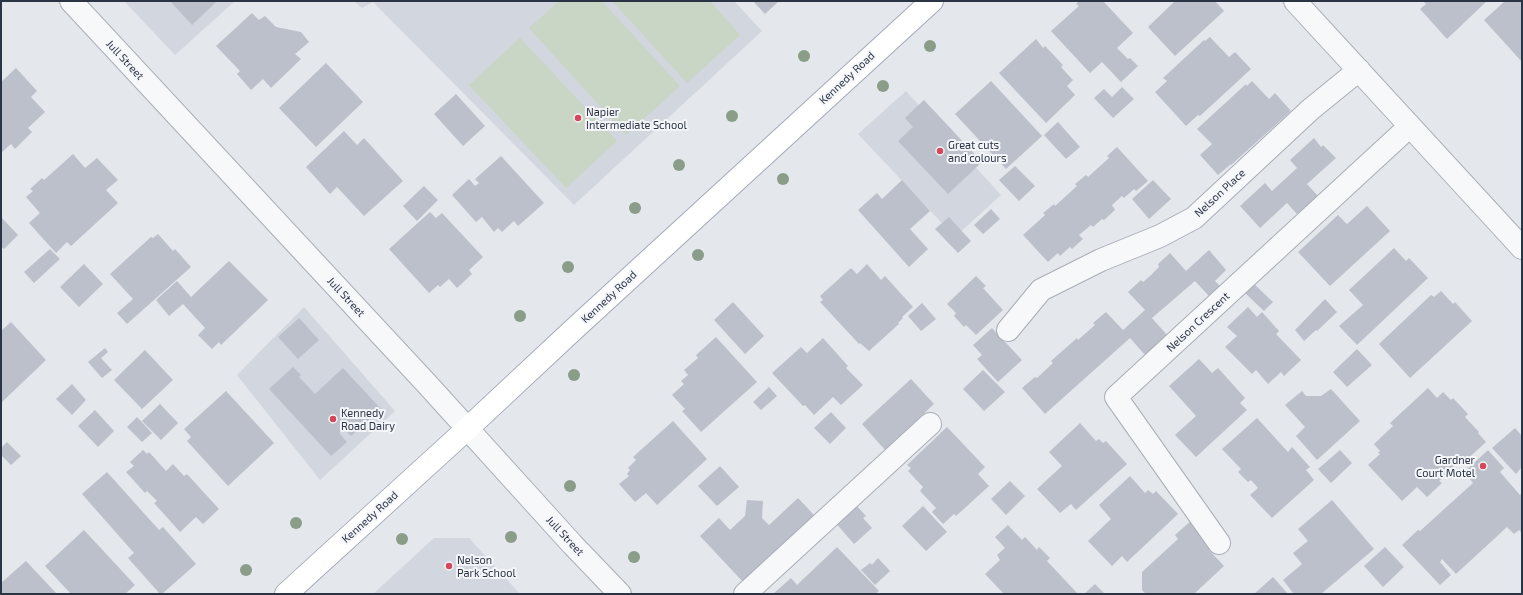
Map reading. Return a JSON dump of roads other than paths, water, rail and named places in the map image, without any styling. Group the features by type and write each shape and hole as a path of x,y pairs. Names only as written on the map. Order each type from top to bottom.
{"main road":[{"name":"Kennedy Road","path":"286,594 932,1"}],"street":[{"name":"Jull Street","path":"71,1 572,544 620,594"},
{"path":"1295,1 1522,248"},
{"name":"Nelson Place","path":"1008,330 1041,290 1101,260 1160,236 1194,218 1311,109 1359,70"},
{"name":"Nelson Crescent","path":"1219,543 1116,397 1410,126"},
{"path":"745,594 930,424"}],"place":[{"name":"Napier Intermediate School","path":"578,118"},
{"name":"Great cuts and colours","path":"940,151"},
{"name":"Kennedy Road Dairy","path":"333,419"},
{"name":"Gardner Court Motel","path":"1483,466"},
{"name":"Nelson Park School","path":"449,566"}]}
